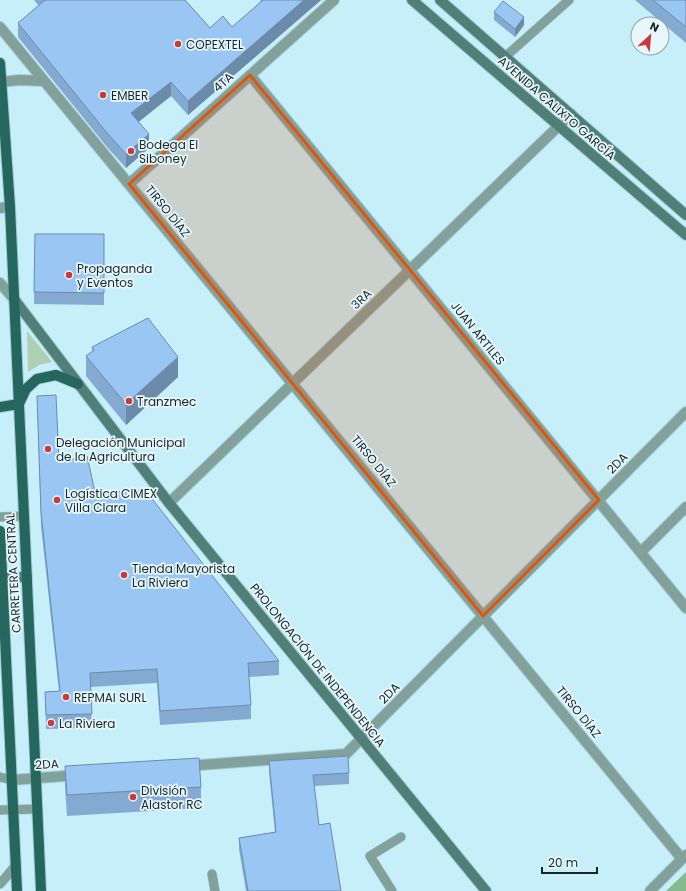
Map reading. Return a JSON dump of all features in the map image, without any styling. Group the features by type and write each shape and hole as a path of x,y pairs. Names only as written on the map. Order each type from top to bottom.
{"main road":[{"name":"CARRETERA CENTRAL","path":"0,63 5,208 14,299 41,891"},
{"path":"0,407 19,404 26,390 38,379 56,375 78,384"},
{"name":"CARRETERA CENTRAL","path":"0,531 1,578 17,891"}],"street":[{"name":"4TA","path":"129,184 334,0"},
{"name":"AVENIDA CALIXTO GARCÍA","path":"412,0 686,235"},
{"name":"AVENIDA CALIXTO GARCÍA","path":"440,0 686,215"},
{"name":"TIRSO DÍAZ","path":"0,27 684,857"},
{"name":"JUAN ARTILES","path":"250,75 686,608"},
{"path":"1,82 44,81"},
{"name":"3RA","path":"170,503 571,114"},
{"name":"PROLONGACIÓN DE INDEPENDENCIA","path":"0,283 14,299 170,503 486,891"},
{"name":"2DA","path":"179,767 346,754 686,412"},
{"path":"641,552 686,508"},
{"path":"1,578 27,577"},
{"name":"2DA","path":"12,780 92,774"},
{"path":"650,891 684,857"}],"lane":[{"path":"505,57 569,0"},
{"path":"0,517 24,516"},
{"path":"0,777 12,780"},
{"path":"0,810 38,809"},
{"path":"392,891 370,856 401,837"},
{"path":"0,884 16,865"},
{"path":"212,874 216,891"}],"highlighted area":[{"path":"250,75 599,500 483,616 129,184"}],"green space":[{"path":"27,331 52,362 39,365 28,372"},
{"path":"686,872 686,891 666,891"}],"building":[{"path":"45,0 185,0 210,28 223,16 232,27 263,0 304,0 188,101 171,82 131,113 149,134 126,154 107,133 18,23"},
{"path":"653,0 686,0 686,27"},
{"path":"503,1 524,17 515,29 494,12"},
{"name":"Propaganda y Eventos","path":"35,234 104,234 104,293 34,292"},
{"path":"148,318 178,357 126,404 86,356 94,350 92,347"},
{"name":"Tienda Mayorista La Riviera","path":"56,395 59,462 87,456 95,492 146,491 279,661 248,663 251,705 160,711 157,669 90,673 92,714 46,715 45,692 60,691 41,512 37,396"},
{"path":"348,756 349,773 313,775 319,825 330,823 341,891 248,891 239,838 276,832 269,761"},
{"path":"199,758 201,787 67,795 65,766"}],"place":[{"name":"COPEXTEL","path":"178,44"},
{"name":"EMBER","path":"103,95"},
{"name":"Bodega El Siboney","path":"131,151"},
{"name":"Propaganda y Eventos","path":"69,275"},
{"name":"Tranzmec","path":"129,401"},
{"name":"Delegación Municipal de la Agricultura","path":"48,449"},
{"name":"Logística CIMEX Villa Clara","path":"57,500"},
{"name":"Tienda Mayorista La Riviera","path":"124,575"},
{"name":"REPMAI SURL","path":"66,697"},
{"name":"La Riviera","path":"51,723"},
{"name":"División Alastor RC","path":"133,797"}]}
